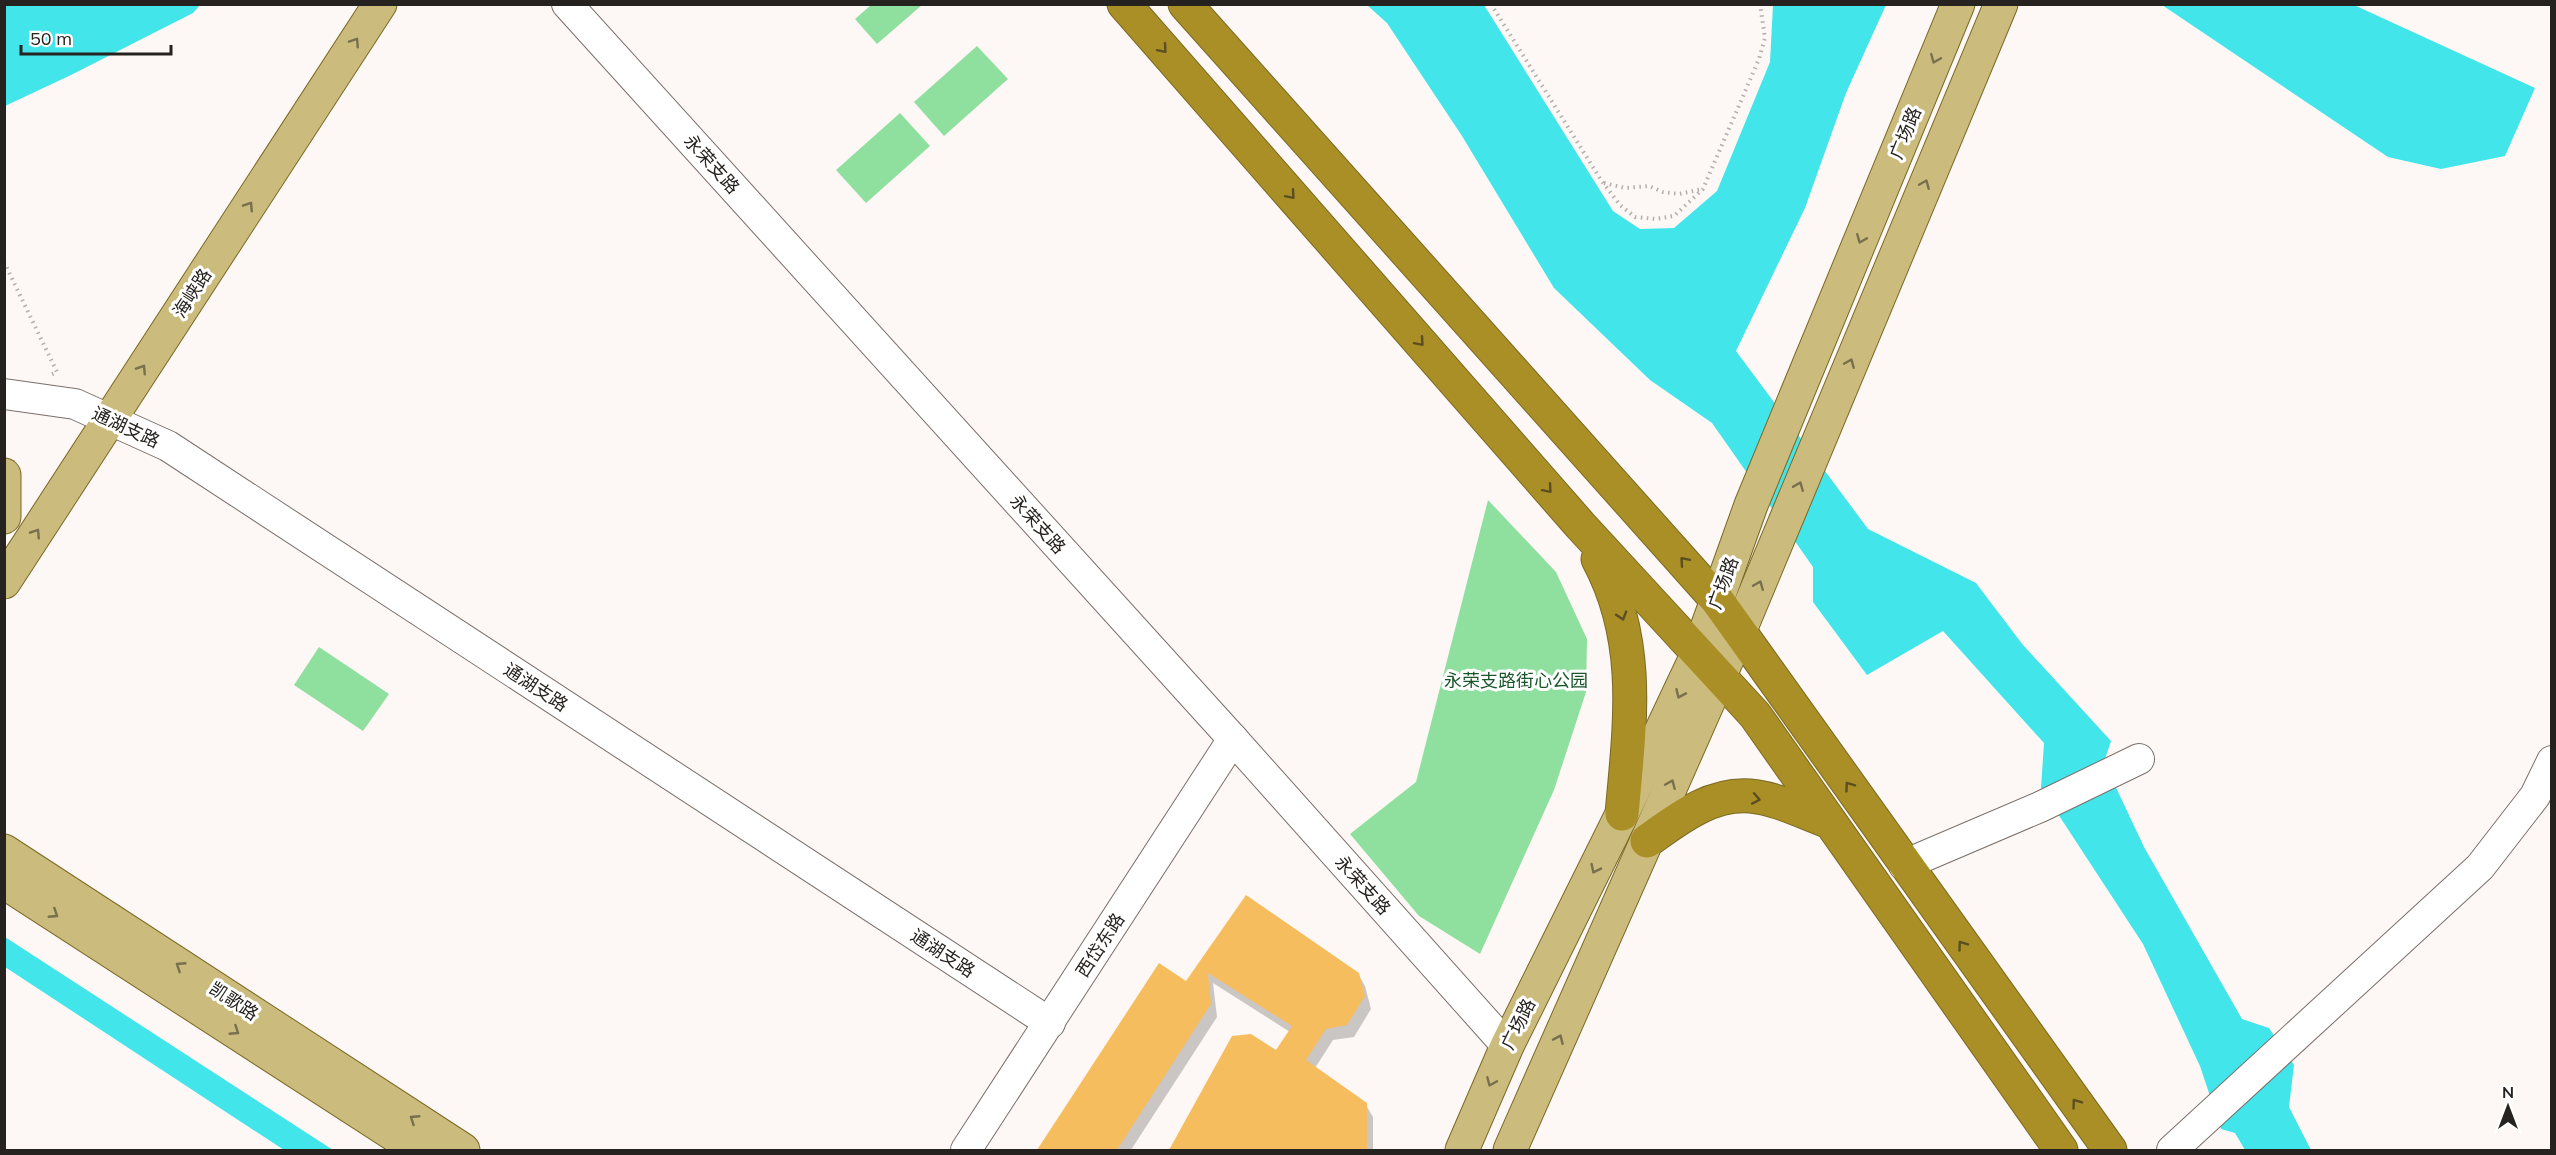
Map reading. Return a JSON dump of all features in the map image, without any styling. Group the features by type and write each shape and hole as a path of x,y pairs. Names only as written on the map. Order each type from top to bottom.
{"highway":[{"path":"1124,4 1580,525 1755,715 2061,1150"},
{"path":"1185,4 1717,600 1904,865 2110,1150"},
{"path":"1580,525 1612,586 1625,629 1630,667 1629,727 1622,814"},
{"path":"1647,841 1689,811 1720,798 1751,796 1830,822"}],"main road":[{"name":"海峡路","path":"4,582 99,416 353,4"},
{"name":"海峡路","path":"4,540 99,416 380,4"},
{"name":"广场路","path":"1462,1150 1507,1046 1622,814 1698,653 1751,505 1958,4"},
{"name":"广场路","path":"1510,1150 1740,630 2001,4"},
{"path":"4,475 7,490 4,517"},
{"name":"凯歌路","path":"4,851 463,1150"},
{"name":"凯歌路","path":"4,882 418,1150"}],"street":[{"name":"永荣支路","path":"567,4 1233,738 1507,1046"},
{"name":"通湖支路","path":"4,394 61,400 168,446 1050,1023"},
{"name":"西岱东路","path":"966,1150 1233,738"},
{"path":"1904,865 2040,807 2139,759"},
{"path":"2182,1141 2480,867 2535,796 2552,761"}],"path":[{"path":"1491,4 1603,182 1620,205 1635,217 1656,219 1674,216 1703,189 1759,58 1765,38 1760,4"},
{"path":"1603,182 1625,188 1649,186 1663,192 1679,194 1703,189"},
{"path":"4,262 57,372 47,376"}],"green space":[{"path":"871,5 922,5 877,44 855,19"},
{"path":"977,46 1008,79 944,136 914,102"},
{"path":"900,113 930,146 866,203 836,170"},
{"name":"永荣支路街心公园","path":"1488,500 1556,572 1587,639 1586,692 1554,790 1480,954 1419,916 1350,834 1416,782"},
{"path":"319,647 389,694 363,731 294,685"}],"water":[{"path":"4,5 200,5 193,13 5,106"},
{"path":"1367,5 1484,5 1613,211 1640,229 1674,228 1717,191 1770,62 1773,5 1886,5 1846,93 1805,208 1736,351 1868,529 1976,583 2023,645 2111,741 2104,762 2144,847 2242,1019 2269,1028 2294,1065 2289,1107 2311,1150 2245,1150 2235,1133 2221,1129 2200,1066 2143,944 2041,788 2044,743 1943,631 1867,675 1813,602 1813,567 1712,423 1650,380 1554,288 1462,136 1387,23"},
{"path":"2162,5 2354,5 2535,88 2505,156 2441,169 2388,157"},
{"path":"5,937 333,1150 284,1150 5,967"}],"building":[{"path":"1246,895 1359,973 1365,996 1347,1025 1326,1029 1306,1060 1367,1103 1367,1150 1169,1150 1232,1036 1251,1034 1276,1050 1292,1026 1208,973 1211,1004 1117,1150 1037,1150 1159,963 1186,981"}]}
